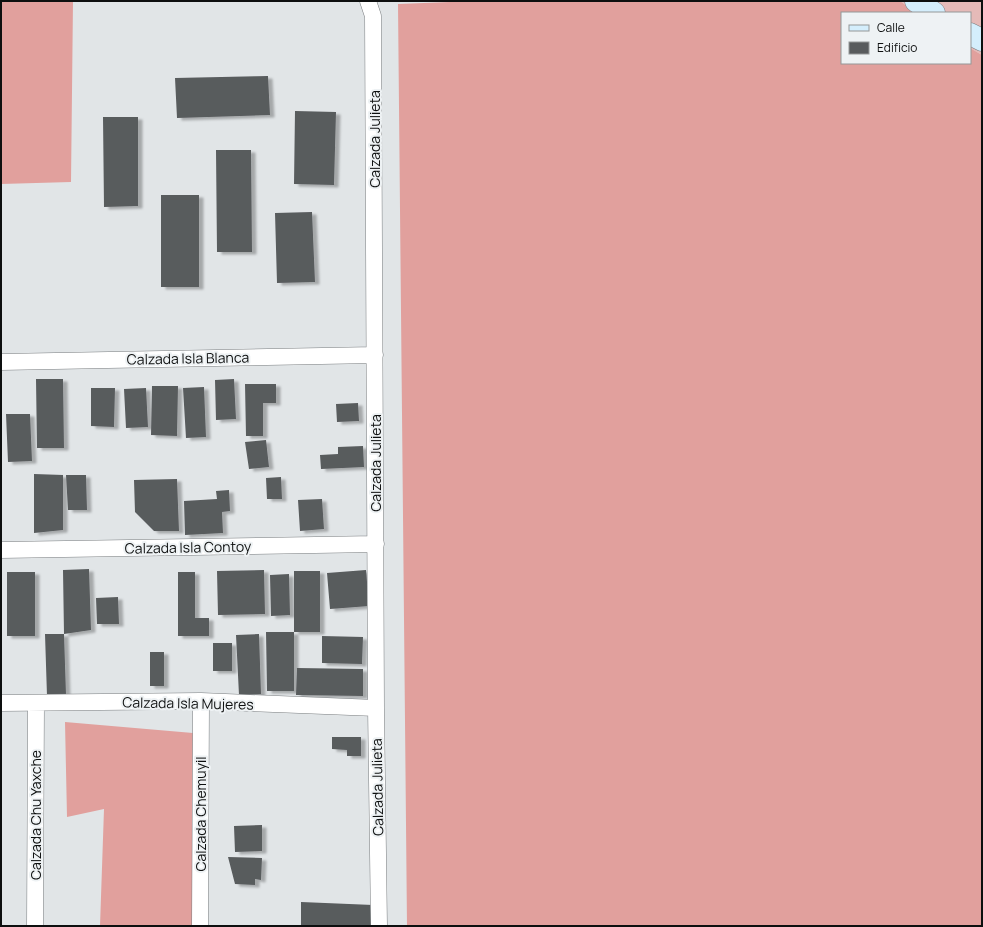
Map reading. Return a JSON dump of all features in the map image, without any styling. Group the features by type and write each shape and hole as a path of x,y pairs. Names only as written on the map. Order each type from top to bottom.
{"main road":[{"path":"916,1 932,12"},
{"path":"971,34 982,40"}],"street":[{"name":"Calzada Julieta","path":"368,1 373,16 378,926"},
{"name":"Calzada Isla Blanca","path":"1,362 375,354"},
{"name":"Calzada Isla Contoy","path":"1,550 376,544"},
{"name":"Calzada Isla Mujeres","path":"1,703 200,701 376,708"},
{"name":"Calzada Chemuyil","path":"200,701 200,926"},
{"name":"Calzada Chu Yaxche","path":"35,926 36,703"}],"shaded area":[{"path":"1,1 73,1 71,182 1,184"},
{"path":"475,1 900,1 916,12 841,12 841,64 971,64 971,49 982,55 982,926 407,926 398,4"},
{"path":"900,1 982,1 982,55 971,49 971,12 916,12"},
{"path":"65,722 193,733 193,926 100,926 104,809 67,817"}],"building":[{"path":"268,76 270,115 177,118 175,78"},
{"path":"295,111 336,112 334,185 294,184"},
{"path":"103,117 138,117 138,206 104,207"},
{"path":"216,150 251,150 252,252 217,252"},
{"path":"161,195 199,195 199,287 161,287"},
{"path":"312,212 315,282 277,283 275,213"},
{"path":"36,379 63,379 64,448 37,448"},
{"path":"234,379 236,419 216,420 215,380"},
{"path":"245,384 276,384 276,403 263,403 263,436 246,436"},
{"path":"152,386 178,386 177,436 151,435"},
{"path":"204,387 206,437 186,438 183,388"},
{"path":"91,388 115,388 114,427 91,426"},
{"path":"146,388 148,427 126,428 124,389"},
{"path":"358,403 359,421 337,422 336,404"},
{"path":"6,414 30,414 32,461 8,462"},
{"path":"266,440 269,467 249,469 245,442"},
{"path":"363,446 364,467 321,469 320,455 338,454 338,447"},
{"path":"34,474 63,475 63,530 34,533"},
{"path":"66,475 86,475 87,510 68,510"},
{"path":"281,477 282,499 267,499 266,478"},
{"path":"177,479 179,531 154,531 135,512 134,480"},
{"path":"229,490 230,511 222,512 223,533 185,535 184,501 217,499 216,491"},
{"path":"322,499 324,529 300,531 298,500"},
{"path":"89,569 91,630 64,634 63,570"},
{"path":"264,570 265,614 218,615 217,571"},
{"path":"366,570 369,606 330,609 327,573"},
{"path":"294,571 320,571 320,632 294,632"},
{"path":"7,572 35,572 35,636 7,636"},
{"path":"178,572 195,572 195,618 209,618 209,636 178,636"},
{"path":"289,574 290,615 271,616 270,575"},
{"path":"118,597 119,624 97,624 96,598"},
{"path":"266,632 294,632 294,691 267,691"},
{"path":"45,634 64,634 66,695 47,696"},
{"path":"259,634 261,694 239,695 236,635"},
{"path":"322,636 363,637 362,664 322,663"},
{"path":"213,643 232,643 232,671 213,671"},
{"path":"150,652 164,652 164,686 150,686"},
{"path":"297,668 363,669 363,696 296,695"},
{"path":"332,737 361,737 361,756 347,756 347,750 332,749"},
{"path":"262,825 262,851 235,852 234,826"},
{"path":"228,857 262,858 261,880 255,879 255,885 235,884"},
{"path":"301,902 373,905 372,926 301,926"}]}
